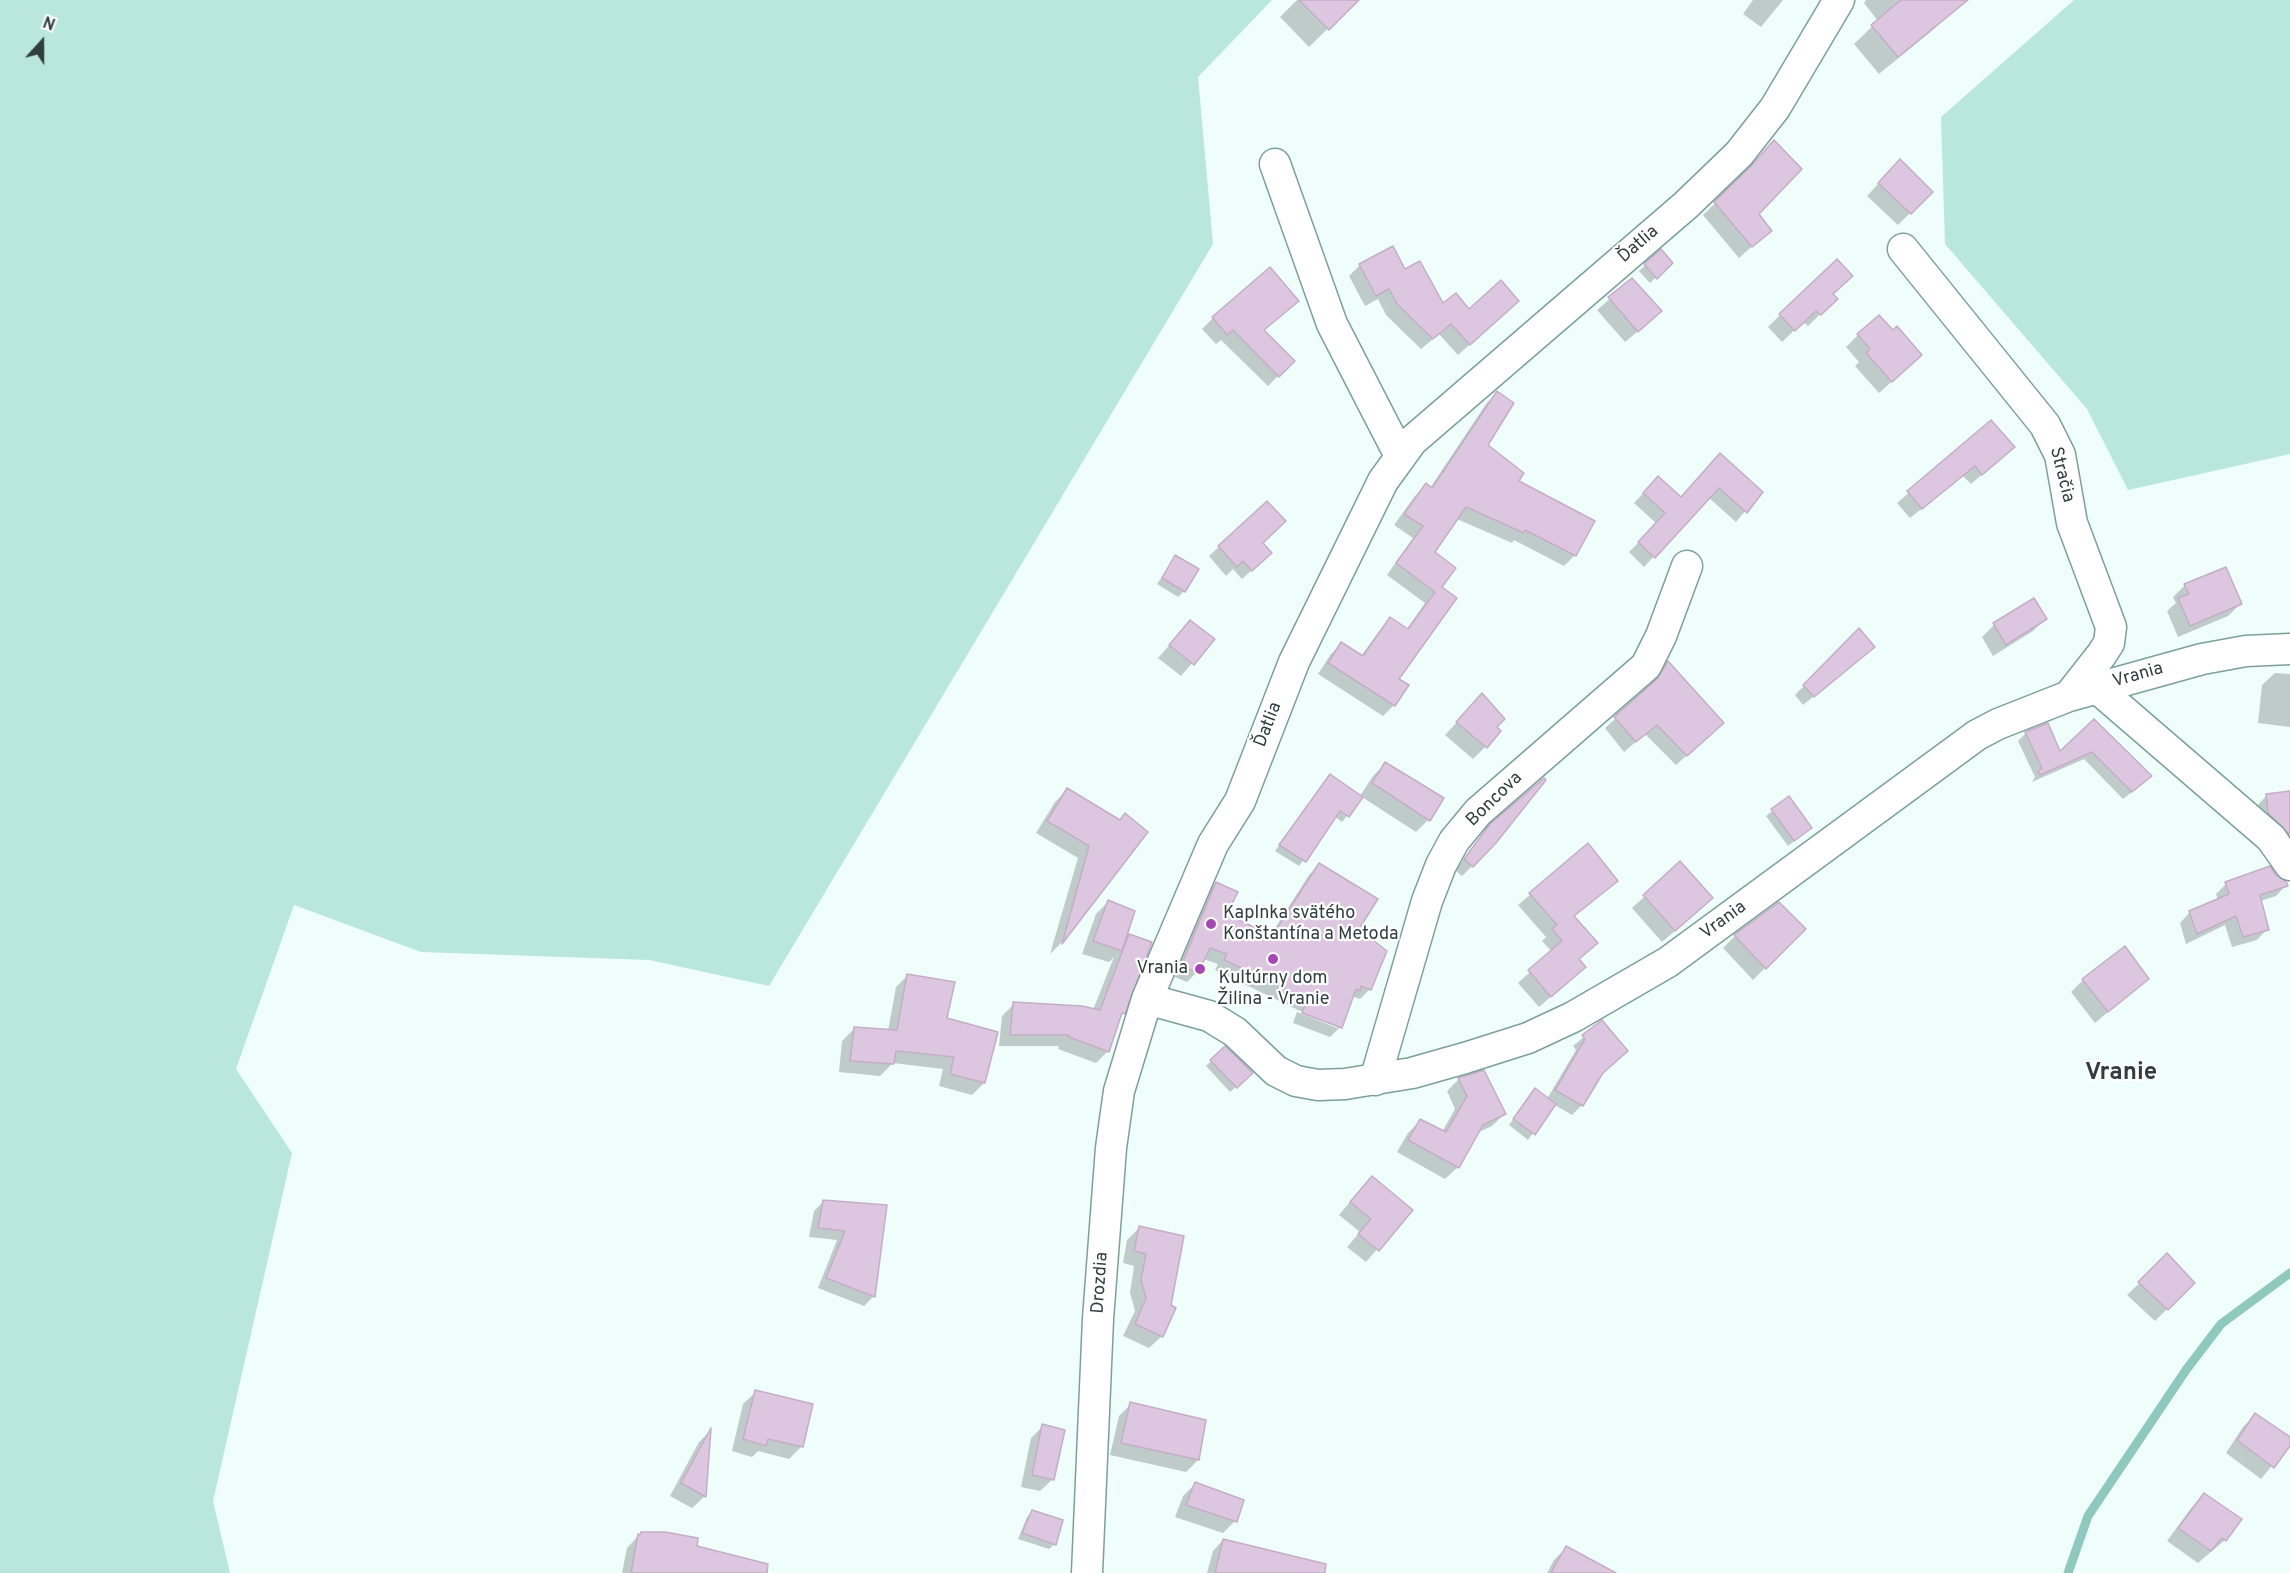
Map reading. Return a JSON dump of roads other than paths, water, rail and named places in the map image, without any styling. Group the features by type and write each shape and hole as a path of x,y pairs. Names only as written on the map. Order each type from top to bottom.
{"street":[{"name":"Ďatlia","path":"1147,999 1213,844 1240,801 1294,662 1383,481 1400,456 1412,441 1686,206 1739,154 1775,108 1839,0"},
{"path":"1275,164 1332,324 1400,456"},
{"name":"Stračia","path":"1903,249 2045,425 2060,455 2072,523 2111,627 2109,643 2068,696"},
{"name":"Boncova","path":"1375,1080 1427,901 1441,865 1454,841 1478,813 1646,666 1661,636 1687,566"},
{"name":"Vrania","path":"1147,999 1209,1016 1236,1032 1276,1071 1296,1081 1318,1085 1345,1084 1412,1074 1528,1038 1619,992 1668,962 1977,735 1998,724 2068,696 2202,658 2246,651 2290,650"},
{"path":"2097,688 2271,838 2290,865"},
{"name":"Drozdia","path":"1087,1573 1098,1319 1111,1148 1119,1091 1147,999"}],"waterway":[{"path":"2068,1573 2088,1516 2186,1370 2221,1324 2290,1273"}],"place":[{"name":"Kaplnka svätého Konštantína a Metoda","path":"1211,924"},
{"name":"Kultúrny dom Žilina - Vranie","path":"1273,959"},
{"name":"Vrania","path":"1200,969"}],"district":[{"name":"Vranie","path":"2121,1074"}]}
